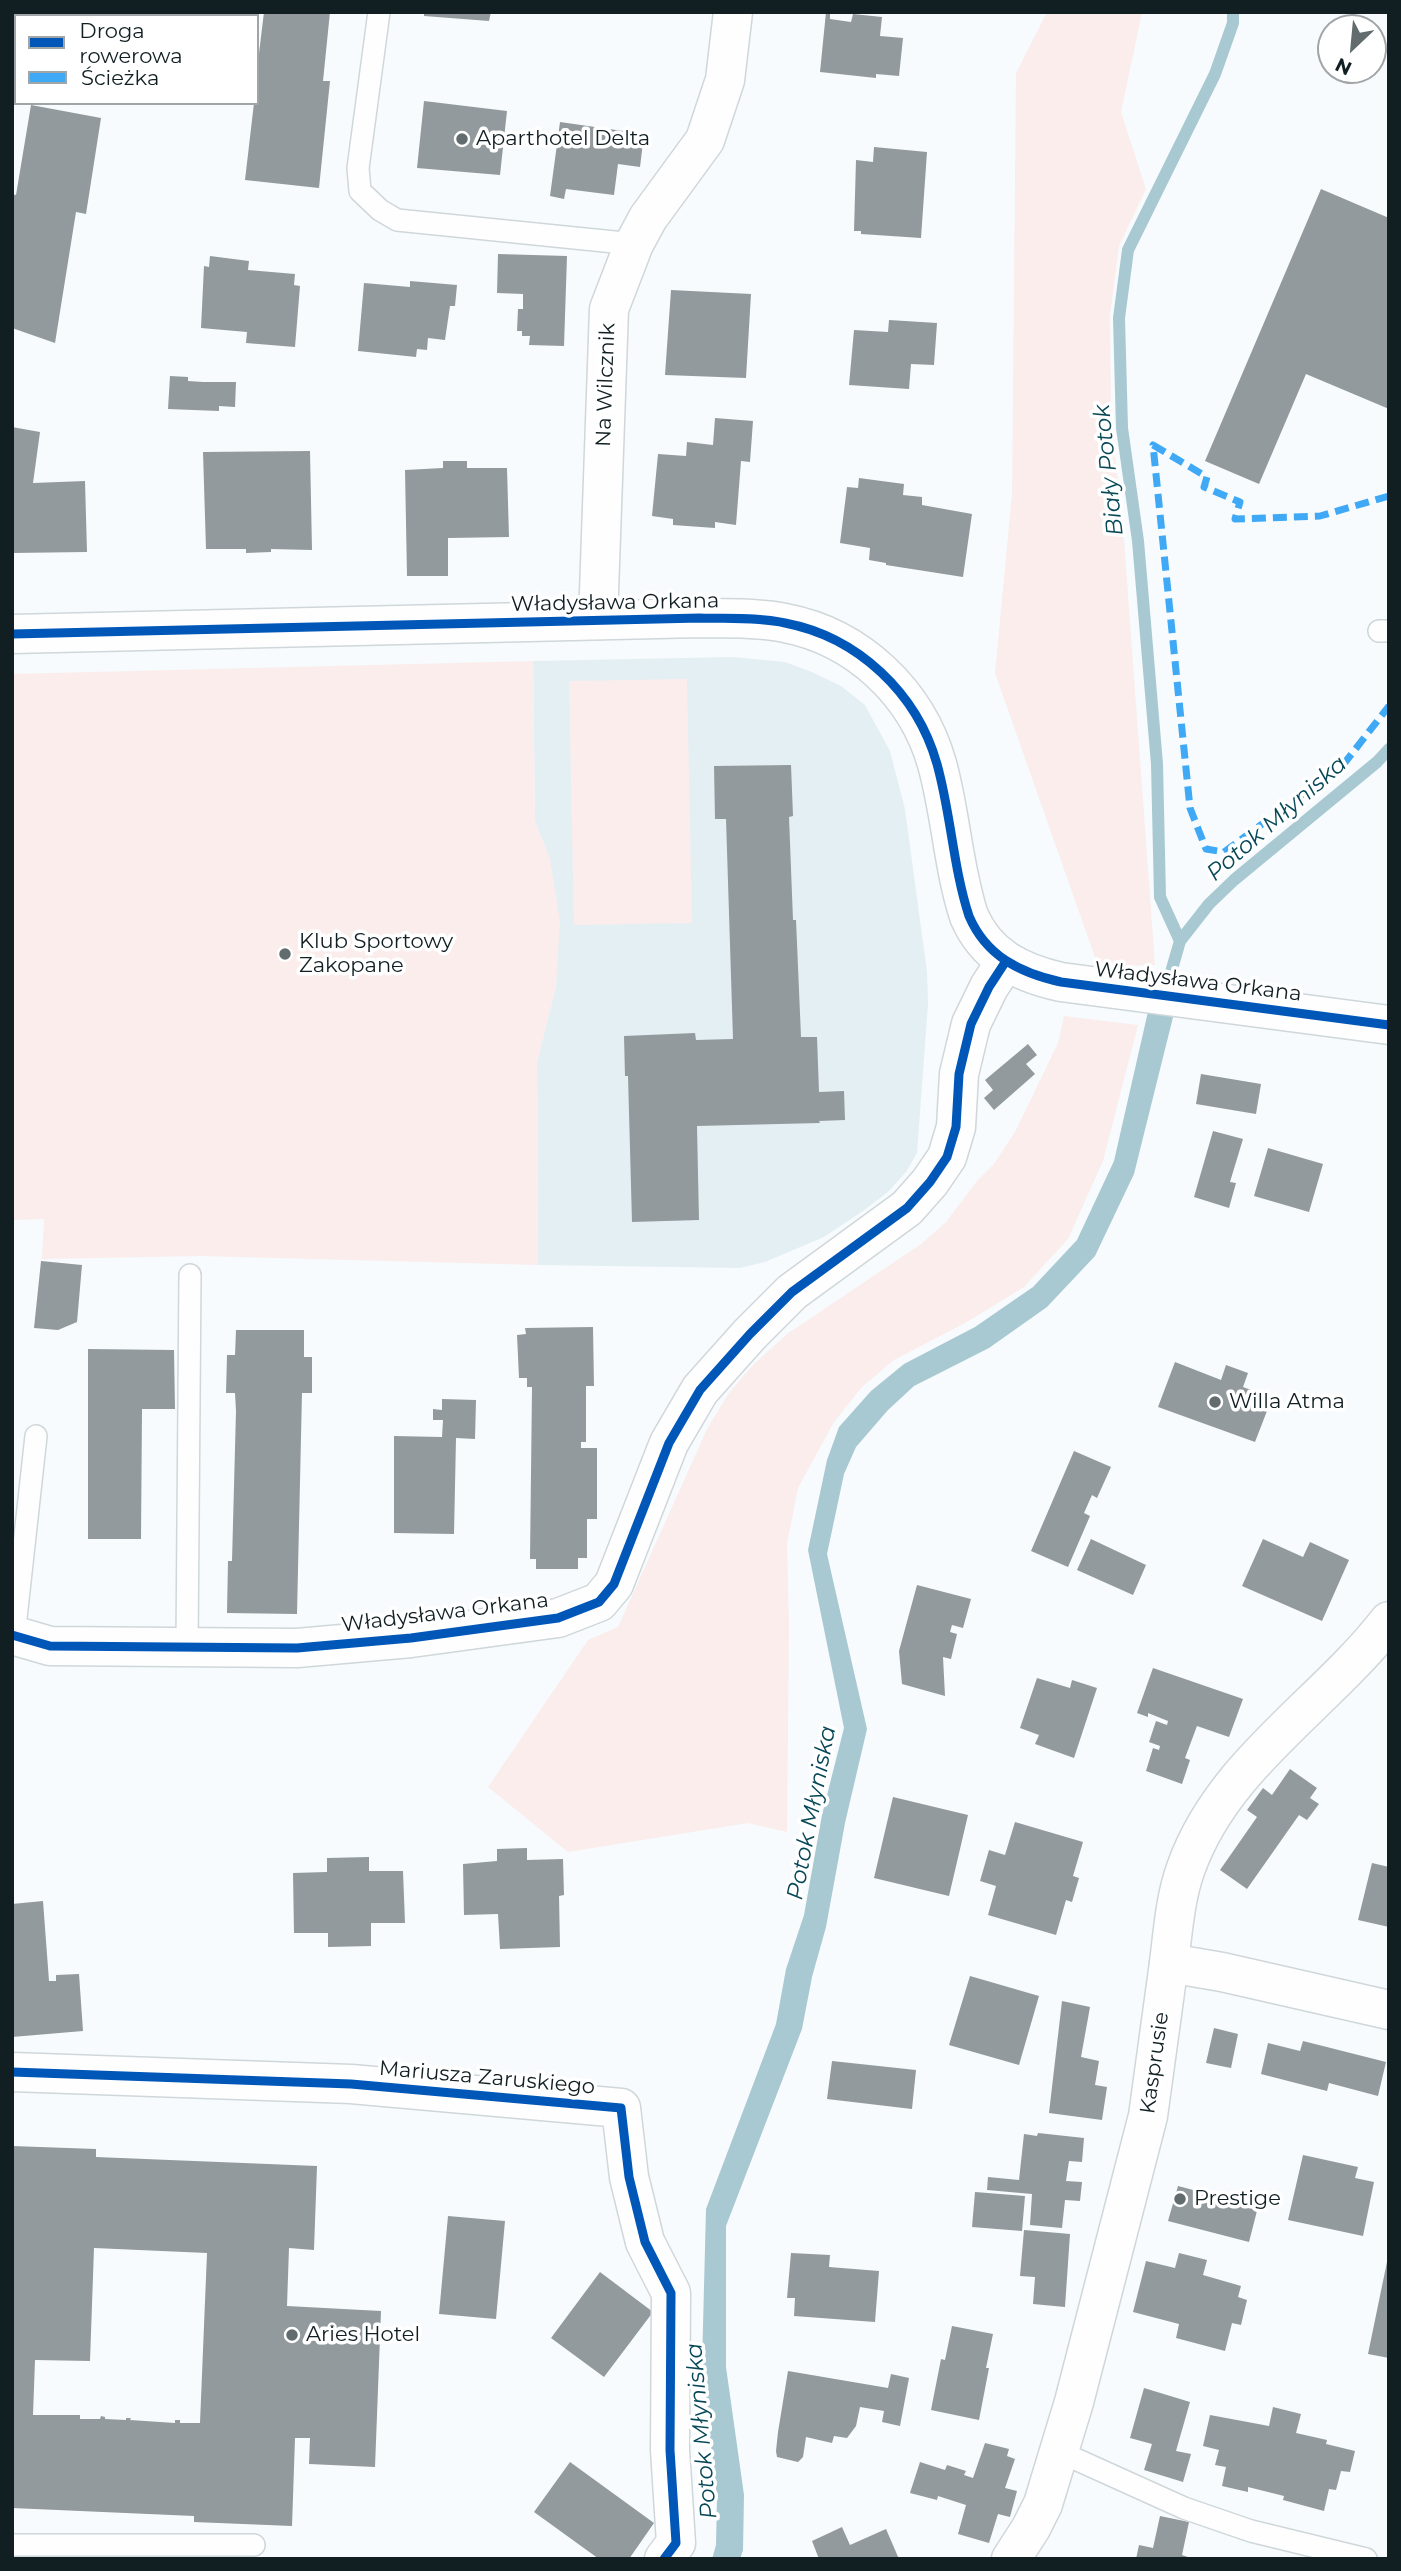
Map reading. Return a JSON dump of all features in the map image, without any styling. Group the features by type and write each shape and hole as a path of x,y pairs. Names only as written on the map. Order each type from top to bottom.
{"street":[{"name":"Na Wilcznik","path":"598,620 609,309 634,244 648,218 705,140 725,80 733,12"},
{"name":"Władysława Orkana","path":"12,634 700,618 783,622 825,636 849,648 878,669 911,705 932,748 969,916 987,946 1006,961 1018,969 1044,978 1382,1024"},
{"name":"Władysława Orkana","path":"13,1635 50,1646 297,1648 411,1638 558,1618 599,1602 614,1584 669,1443 700,1390 792,1292 908,1208 947,1157 956,1128 959,1074 971,1024 989,987 1006,961"},
{"name":"Kasprusie","path":"1011,2559 1037,2515 1060,2452 1147,2116 1155,2077 1178,1899 1185,1871 1215,1807 1261,1753 1352,1664 1389,1621"},
{"path":"1169,1963 1222,1972 1389,2010"},
{"name":"Mariusza Zaruskiego","path":"12,2072 351,2084 621,2108 629,2177 645,2242 670,2293 670,2450 676,2543 664,2559"}],"lane":[{"path":"379,12 358,168 360,191 380,210 397,220 634,244"},
{"path":"187,1646 190,1275"},
{"path":"13,1635 36,1436"},
{"path":"1060,2452 1195,2512 1251,2531 1366,2559"},
{"path":"12,2545 254,2545"}],"shaded area":[{"path":"1047,12 1142,12 1121,112 1146,189 1119,246 1110,315 1111,422 1123,526 1155,965 1098,966 995,673 1012,494 1016,73"},
{"path":"732,657 785,662 841,686 865,705 890,751 905,809 927,972 928,1004 917,1153 906,1172 888,1192 863,1211 824,1237 765,1262 740,1268 538,1265 537,1062 556,986 550,859 535,822 533,661"},
{"name":"Klub Sportowy Zakopane","path":"533,661 535,822 550,859 560,922 556,986 537,1062 538,1265 200,1256 42,1259 44,1219 12,1220 12,674"},
{"path":"687,679 692,923 574,925 569,681"},
{"path":"1064,1016 1138,1025 1103,1161 1068,1239 1024,1287 967,1322 894,1360 862,1387 834,1422 798,1488 787,1544 787,1832 748,1823 568,1852 488,1787 588,1640 618,1627 708,1427 729,1393 753,1365 787,1334 921,1244 946,1222 977,1181 994,1164 1015,1132 1058,1043"}],"water":[{"path":"1152,994 1178,997 1134,1174 1095,1256 1047,1307 989,1348 914,1386 888,1410 856,1447 844,1474 827,1554 867,1729 802,2029 726,2226 726,2367 744,2495 743,2550 740,2559 712,2559 716,2545 717,2498 702,2365 706,2209 776,2024 786,1969 804,1915 822,1815 844,1728 808,1550 827,1460 839,1427 871,1391 904,1364 975,1327 1033,1287 1077,1240 1114,1161"}],"building":[{"path":"97,12 169,12 169,14"},
{"path":"264,12 330,12 323,81 330,81 319,188 245,180 254,105 259,105 259,53"},
{"path":"424,12 491,12 489,21 424,16"},
{"path":"826,12 830,12 830,19 851,22 853,14 882,17 880,36 903,38 899,76 876,74 876,78 820,72"},
{"name":"Aparthotel Delta","path":"424,101 507,111 500,175 417,168"},
{"path":"31,105 101,118 86,214 76,212 55,343 12,328 12,194 16,195"},
{"path":"560,122 644,134 640,167 618,164 614,195 566,189 564,199 550,196"},
{"path":"874,147 927,152 921,238 861,234 861,231 854,231 856,160 873,162"},
{"path":"1321,189 1389,218 1389,409 1306,374 1259,484 1205,461"},
{"path":"498,254 567,256 564,346 529,345 530,336 522,336 522,331 517,331 518,309 523,309 523,294 497,293"},
{"path":"210,256 249,261 248,270 295,274 294,285 300,286 295,347 246,343 247,332 201,328 204,266 209,267"},
{"path":"410,281 457,285 455,306 450,306 445,340 428,338 427,350 417,349 416,357 358,351 364,283 410,287"},
{"path":"671,290 751,294 746,378 665,375"},
{"path":"889,320 937,323 934,365 911,364 909,389 849,385 854,330 888,332"},
{"path":"170,376 188,377 188,381 236,382 235,407 219,406 219,411 168,409"},
{"path":"715,418 753,421 750,462 741,461 736,525 715,522 715,528 673,525 673,519 652,516 658,454 686,456 687,442 713,445"},
{"path":"12,427 40,432 33,483 85,481 87,552 12,553"},
{"path":"310,451 312,550 271,549 271,552 246,553 246,549 206,549 203,452"},
{"path":"443,461 467,461 467,468 507,468 509,537 448,538 448,576 407,576 405,470 443,468"},
{"path":"859,478 904,484 903,495 922,497 922,505 972,514 963,577 886,565 869,560 870,548 840,543 847,487 858,488"},
{"path":"791,765 793,816 789,817 801,1037 817,1037 819,1092 844,1091 845,1120 697,1126 699,1220 632,1222 628,1076 625,1076 624,1036 695,1033 696,1040 733,1039 726,819 715,819 714,766"},
{"path":"1028,1044 1037,1055 1026,1064 1035,1074 994,1110 984,1098 993,1090 985,1080"},
{"path":"1201,1074 1261,1084 1256,1114 1196,1104"},
{"path":"1213,1131 1243,1139 1230,1182 1236,1183 1229,1208 1194,1197"},
{"path":"1268,1148 1323,1164 1309,1212 1254,1196"},
{"path":"41,1261 82,1265 77,1322 58,1330 34,1328"},
{"path":"593,1327 594,1386 586,1386 586,1442 581,1442 581,1448 597,1448 597,1519 587,1519 587,1558 578,1558 578,1569 536,1569 536,1559 530,1559 532,1387 527,1387 527,1378 519,1378 517,1335 526,1334 525,1328"},
{"path":"236,1330 304,1330 304,1357 312,1357 312,1393 302,1393 297,1614 227,1613 228,1561 232,1561 236,1411 235,1393 226,1393 227,1355 235,1355"},
{"path":"88,1349 174,1350 175,1409 142,1409 141,1539 88,1539"},
{"name":"Willa Atma","path":"1175,1362 1221,1380 1226,1365 1248,1373 1243,1387 1272,1398 1255,1442 1158,1407"},
{"path":"442,1399 476,1400 475,1439 456,1438 454,1534 394,1533 394,1436 442,1437 443,1420 433,1420 433,1409 442,1410"},
{"path":"1074,1451 1111,1467 1097,1498 1092,1495 1084,1513 1090,1516 1068,1567 1031,1551"},
{"path":"1091,1539 1146,1565 1133,1595 1077,1570"},
{"path":"1263,1539 1303,1557 1310,1542 1349,1560 1322,1621 1242,1586"},
{"path":"917,1585 971,1599 963,1628 952,1625 950,1632 957,1634 951,1659 943,1657 945,1696 902,1684 899,1651"},
{"path":"1153,1668 1243,1699 1229,1737 1197,1726 1185,1758 1190,1760 1182,1784 1146,1771 1153,1748 1159,1750 1160,1746 1149,1742 1156,1721 1167,1725 1168,1721 1148,1713 1148,1717 1137,1713"},
{"path":"1037,1678 1070,1688 1072,1680 1097,1688 1074,1758 1035,1744 1039,1735 1020,1728"},
{"path":"1290,1769 1317,1788 1310,1798 1319,1804 1307,1820 1299,1815 1247,1889 1220,1870 1257,1817 1247,1810 1263,1788 1272,1795"},
{"path":"893,1797 968,1815 949,1896 874,1878"},
{"path":"1015,1822 1083,1842 1073,1876 1079,1878 1072,1902 1066,1900 1056,1935 988,1915 996,1886 980,1881 989,1850 1005,1855"},
{"path":"527,1848 527,1860 563,1859 564,1895 559,1896 560,1947 500,1949 498,1914 464,1915 463,1864 497,1861 497,1849"},
{"path":"369,1857 369,1871 403,1871 405,1923 371,1923 371,1946 328,1947 328,1933 294,1933 293,1873 327,1872 327,1858"},
{"path":"1372,1863 1389,1867 1389,1927 1358,1920"},
{"path":"43,1901 49,1981 56,1981 56,1975 79,1974 83,2031 12,2037 12,1904"},
{"path":"970,1976 1039,1996 1019,2065 949,2045"},
{"path":"1062,2001 1090,2007 1081,2057 1099,2061 1095,2085 1107,2087 1102,2120 1049,2113"},
{"path":"1214,2028 1238,2034 1231,2068 1206,2063"},
{"path":"1303,2041 1386,2062 1378,2096 1329,2083 1327,2091 1261,2074 1268,2043 1300,2051"},
{"path":"832,2061 916,2070 912,2109 827,2099"},
{"path":"1038,2133 1084,2138 1082,2162 1069,2161 1066,2181 1082,2182 1080,2201 1065,2200 1062,2228 1030,2225 1032,2194 987,2190 988,2177 1019,2180 1024,2134 1037,2136"},
{"name":"Aries Hotel","path":"12,2146 96,2149 96,2157 317,2166 314,2250 289,2248 287,2306 381,2311 375,2467 309,2464 310,2438 295,2438 292,2526 194,2522 194,2516 12,2508","holes":["94,2248 207,2253 200,2423 180,2423 180,2420 175,2420 175,2423 130,2420 131,2418 105,2419 101,2416 100,2419 80,2419 80,2415 33,2415 35,2360 90,2361"]},
{"path":"1303,2155 1358,2167 1355,2178 1374,2182 1363,2236 1288,2220"},
{"path":"1178,2186 1258,2207 1249,2242 1168,2221"},
{"path":"975,2192 1025,2196 1022,2231 972,2227"},
{"path":"448,2216 505,2221 496,2319 439,2314"},
{"path":"1024,2230 1070,2234 1065,2307 1033,2304 1035,2277 1020,2276"},
{"path":"791,2253 830,2255 829,2267 879,2271 875,2322 794,2316 795,2298 787,2298"},
{"path":"1179,2253 1207,2260 1203,2275 1241,2286 1238,2297 1247,2300 1241,2325 1232,2323 1225,2351 1176,2338 1179,2324 1133,2312 1146,2261 1175,2268"},
{"path":"1389,2257 1389,2358 1368,2354"},
{"path":"600,2272 653,2312 604,2377 551,2338"},
{"path":"952,2326 993,2334 979,2420 931,2410 941,2359 945,2360"},
{"path":"788,2371 888,2388 891,2374 909,2378 900,2426 882,2422 884,2411 860,2407 856,2426 847,2438 834,2436 832,2443 806,2437 803,2457 798,2462 777,2457 778,2432"},
{"path":"1144,2388 1190,2402 1176,2451 1191,2454 1183,2482 1144,2470 1152,2444 1130,2438"},
{"path":"1273,2407 1301,2414 1296,2433 1327,2440 1326,2444 1355,2451 1350,2472 1341,2471 1336,2490 1329,2489 1324,2511 1283,2500 1284,2496 1248,2487 1248,2492 1222,2486 1226,2467 1215,2465 1219,2450 1203,2446 1210,2415 1269,2426"},
{"path":"985,2443 1009,2449 1007,2456 1015,2459 1005,2488 1017,2491 1010,2517 998,2514 989,2543 958,2534 966,2505 938,2496 937,2500 910,2493 920,2462 945,2470 947,2465 966,2471 964,2475 973,2478"},
{"path":"570,2462 654,2523 629,2559 599,2559 534,2512"},
{"path":"1160,2516 1189,2522 1182,2555 1194,2559 1136,2559 1139,2545 1153,2548"},
{"path":"842,2527 850,2545 886,2529 899,2559 819,2559 812,2541"}],"waterway":[{"name":"Biały Potok","path":"1180,941 1160,897 1157,764 1138,541 1122,428 1119,318 1128,250 1215,74 1233,23 1233,12"},
{"name":"Potok Młyniska","path":"1165,993 1180,941 1209,904 1389,749"}],"marked path":[{"path":"1389,496 1320,516 1235,519 1240,502 1204,487 1207,477 1153,445 1190,808 1206,849 1224,852 1343,765 1389,706"}],"cycle path":[{"path":"12,634 700,618 764,620 812,630 837,641 881,672 915,714 928,738 937,764 959,879 969,916 985,942 1006,961 1032,974 1061,982 1389,1025"},
{"path":"12,1635 50,1646 297,1648 411,1638 558,1618 599,1602 614,1584 669,1443 700,1390 792,1292 907,1208 947,1157 956,1127 959,1074 971,1024 989,987 1006,961"},
{"path":"12,2072 351,2084 621,2108 629,2177 645,2242 671,2293 670,2450 676,2543 664,2559"}],"place":[{"name":"Aparthotel Delta","path":"462,139"},
{"name":"Klub Sportowy Zakopane","path":"285,954"},
{"name":"Willa Atma","path":"1215,1402"},
{"name":"Prestige","path":"1180,2199"},
{"name":"Aries Hotel","path":"292,2335"}]}
